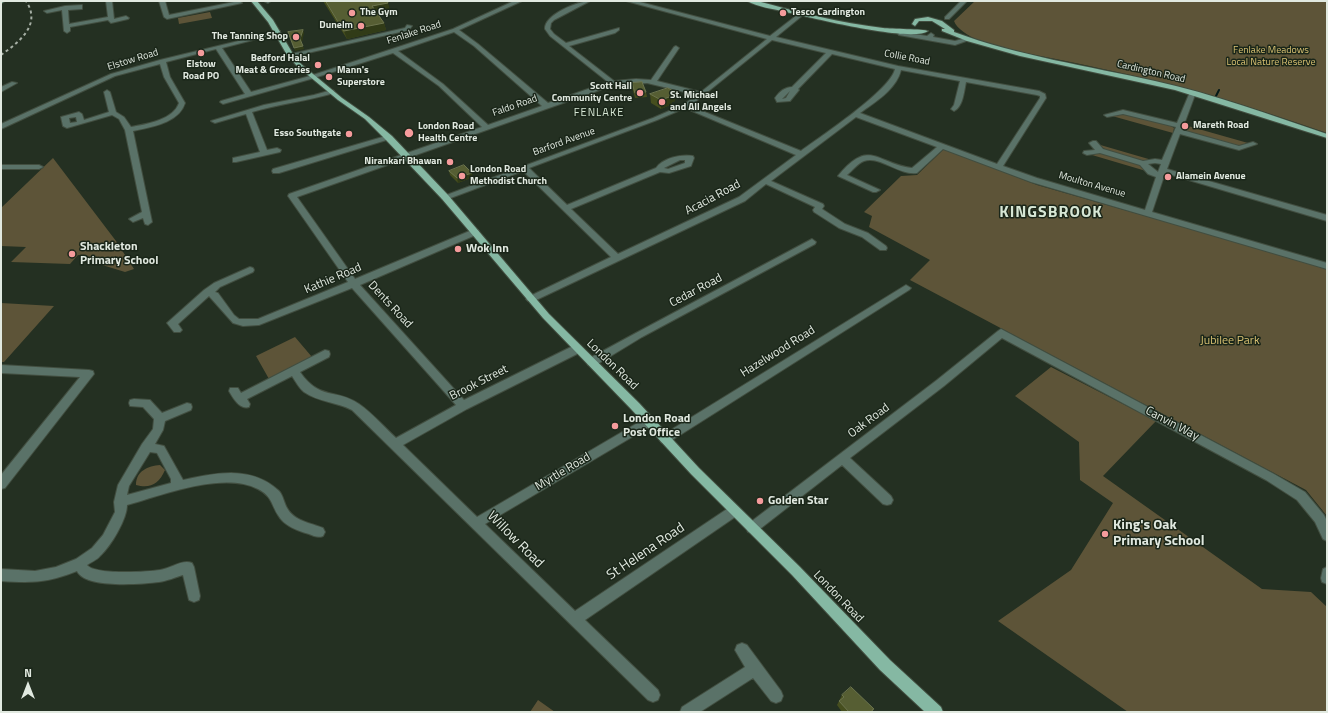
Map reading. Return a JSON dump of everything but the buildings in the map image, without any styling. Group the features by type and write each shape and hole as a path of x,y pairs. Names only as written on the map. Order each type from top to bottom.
{"main road":[{"path":"750,1 801,14 881,29 932,32 945,24"},
{"path":"762,1 816,14 869,24 897,26 915,24 917,27 925,31"},
{"name":"London Road","path":"256,3 267,15 290,54 299,66 367,118 389,138 445,197 531,299 577,349 592,362 650,421 665,439 734,511 885,665 936,712"},
{"name":"Cardington Road","path":"915,24 917,20 932,19 945,24 958,36 966,40 1007,52 1193,92 1247,108 1327,136"}],"street":[{"path":"109,1 110,21 126,18"},
{"path":"162,1 167,17 239,4"},
{"name":"Fenlake Road","path":"223,102 312,77 455,30 519,1"},
{"path":"587,1 556,16 547,25 547,29 552,35 613,83"},
{"name":"Collie Road","path":"629,1 771,38 898,68 964,79 1043,95 1043,98 999,166"},
{"path":"945,24 964,1"},
{"path":"47,11 80,6 80,8"},
{"path":"65,8 67,29 110,18"},
{"name":"Barford Avenue","path":"445,197 656,119 685,106 801,14"},
{"path":"290,54 407,29 409,26"},
{"path":"565,45 613,32 617,29"},
{"path":"455,30 476,45 546,106"},
{"name":"Elstow Road","path":"1,127 106,78 162,61 278,32"},
{"name":"Cardington Road","path":"901,34 930,37 955,43 966,40"},
{"path":"218,47 249,94"},
{"path":"654,81 676,48"},
{"path":"393,50 441,85 486,126"},
{"path":"794,89 831,52"},
{"path":"129,130 162,124 177,113 182,106 182,103 167,77 162,61"},
{"name":"Acacia Road","path":"531,299 742,198 887,88 898,71 898,68"},
{"path":"954,109 957,105 964,79"},
{"name":"Faldo Road","path":"292,196 486,126 613,83 635,80 654,81 702,94"},
{"path":"1,90 9,83"},
{"path":"106,92 113,114"},
{"path":"215,121 278,104 315,98 332,92"},
{"path":"1148,212 1162,170 1193,92"},
{"path":"685,106 801,154"},
{"path":"248,112 264,153"},
{"path":"1107,115 1123,112 1239,148 1253,144"},
{"path":"81,122 113,114 122,118 129,130 146,218 133,219"},
{"name":"Moulton Avenue","path":"854,114 1034,180 1148,212 1327,266"},
{"path":"276,171 389,138"},
{"path":"1093,143 1100,151"},
{"path":"835,182 863,158 872,158 907,171 914,171 942,146"},
{"path":"236,160 277,150"},
{"path":"1087,154 1100,151 1143,163 1155,161 1162,170"},
{"path":"1143,163 1150,172 1162,170 1327,218"},
{"path":"1,167 39,167"},
{"path":"524,168 568,208 618,258"},
{"path":"568,208 659,170"},
{"path":"842,176 876,190"},
{"path":"765,181 820,206 817,210 842,226 868,232 883,248"},
{"name":"Dents Road","path":"292,196 353,283 405,338 463,406"},
{"name":"Kathie Road","path":"207,292 215,295 231,317 236,321 252,323 270,319 475,232"},
{"name":"Cedar Road","path":"592,362 812,242"},
{"path":"177,330 172,323 207,292 225,280 250,270"},
{"name":"Hazelwood Road","path":"665,439 906,288"},
{"name":"Oak Road","path":"752,528 801,488 969,361 1001,333"},
{"name":"Canvin Way","path":"1001,333 1270,477 1295,492 1301,496 1320,519 1327,535"},
{"name":"Brook Street","path":"395,444 463,406 577,349"},
{"path":"240,398 325,354"},
{"path":"1,369 89,374 1,484"},
{"name":"Willow Road","path":"294,371 307,388 319,395 348,402 356,407 477,523 653,696"},
{"path":"134,403 146,403 160,418"},
{"path":"160,418 173,414 187,407"},
{"path":"1,575 35,577 57,573 80,563 96,552 107,539 121,512 120,502 124,485 158,430 160,418"},
{"name":"Myrtle Road","path":"477,523 650,421"},
{"path":"146,448 160,449 177,479 176,486"},
{"path":"842,458 887,500"},
{"path":"120,502 176,486 215,478 228,477 243,479 263,486 276,496 283,513 299,526 319,532"},
{"name":"St Helena Road","path":"574,619 734,511"},
{"path":"80,563 84,571 92,576 123,578 161,576 188,568 194,596"},
{"path":"1327,573 1327,578"},
{"path":"742,650 776,696"},
{"path":"687,712 755,669"}],"green space":[{"name":"Fenlake Meadows Local Nature Reserve","path":"975,1 1327,1 1327,133 1203,93 1132,75 988,44 963,32 954,21"},
{"path":"210,12 212,18 179,24 178,18"},
{"path":"1127,114 1171,126 1174,128 1173,133 1112,116"},
{"path":"1188,126 1248,143 1238,146 1186,132"},
{"path":"1097,144 1152,160 1139,160 1123,156 1108,151"},
{"name":"Jubilee Park","path":"944,149 1037,185 1327,268 1327,516 1306,490 910,280 930,260 869,227 872,216 864,212 901,176 917,175"},
{"path":"1099,153 1140,164 1146,171 1092,155"},
{"path":"53,158 116,241 134,269 125,272 86,260 88,256 78,255 70,264 11,262 26,247 1,246 1,208"},
{"path":"1,303 54,306 4,362 1,362"},
{"path":"295,337 312,357 269,379 256,356"},
{"path":"1051,367 1156,421 1103,476 1262,589 1311,592 1327,607 1327,712 1128,712 998,621 1071,570 1113,503 1080,480 1079,442 1015,396"},
{"path":"160,465 165,470 157,482 150,486 136,485 140,473 147,468"},
{"path":"538,700 555,712 530,712"}],"waterway":[{"path":"1216,96 1219,90"}],"railway":[{"path":"1,55 21,39 30,25 30,10 26,1"}],"place":[{"name":"The Gym","path":"352,13"},
{"name":"Tesco Cardington","path":"783,13"},
{"name":"Dunelm","path":"361,26"},
{"name":"The Tanning Shop","path":"296,37"},
{"name":"Elstow Road PO","path":"201,53"},
{"name":"Bedford Halal Meat & Groceries","path":"318,65"},
{"name":"Mann's Superstore","path":"329,77"},
{"name":"Scott Hall Community Centre","path":"640,93"},
{"name":"St. Michael and All Angels","path":"662,102"},
{"name":"Mareth Road","path":"1185,126"},
{"name":"London Road Health Centre","path":"409,133"},
{"name":"Esso Southgate","path":"349,134"},
{"name":"Nirankari Bhawan","path":"450,162"},
{"name":"London Road Methodist Church","path":"462,176"},
{"name":"Alamein Avenue","path":"1168,177"},
{"name":"Wok Inn","path":"458,249"},
{"name":"Shackleton Primary School","path":"72,254"},
{"name":"London Road Post Office","path":"615,426"},
{"name":"Golden Star","path":"760,501"},
{"name":"King's Oak Primary School","path":"1105,534"}],"district":[{"name":"FENLAKE","path":"599,113"},
{"name":"KINGSBROOK","path":"1051,213"}]}
